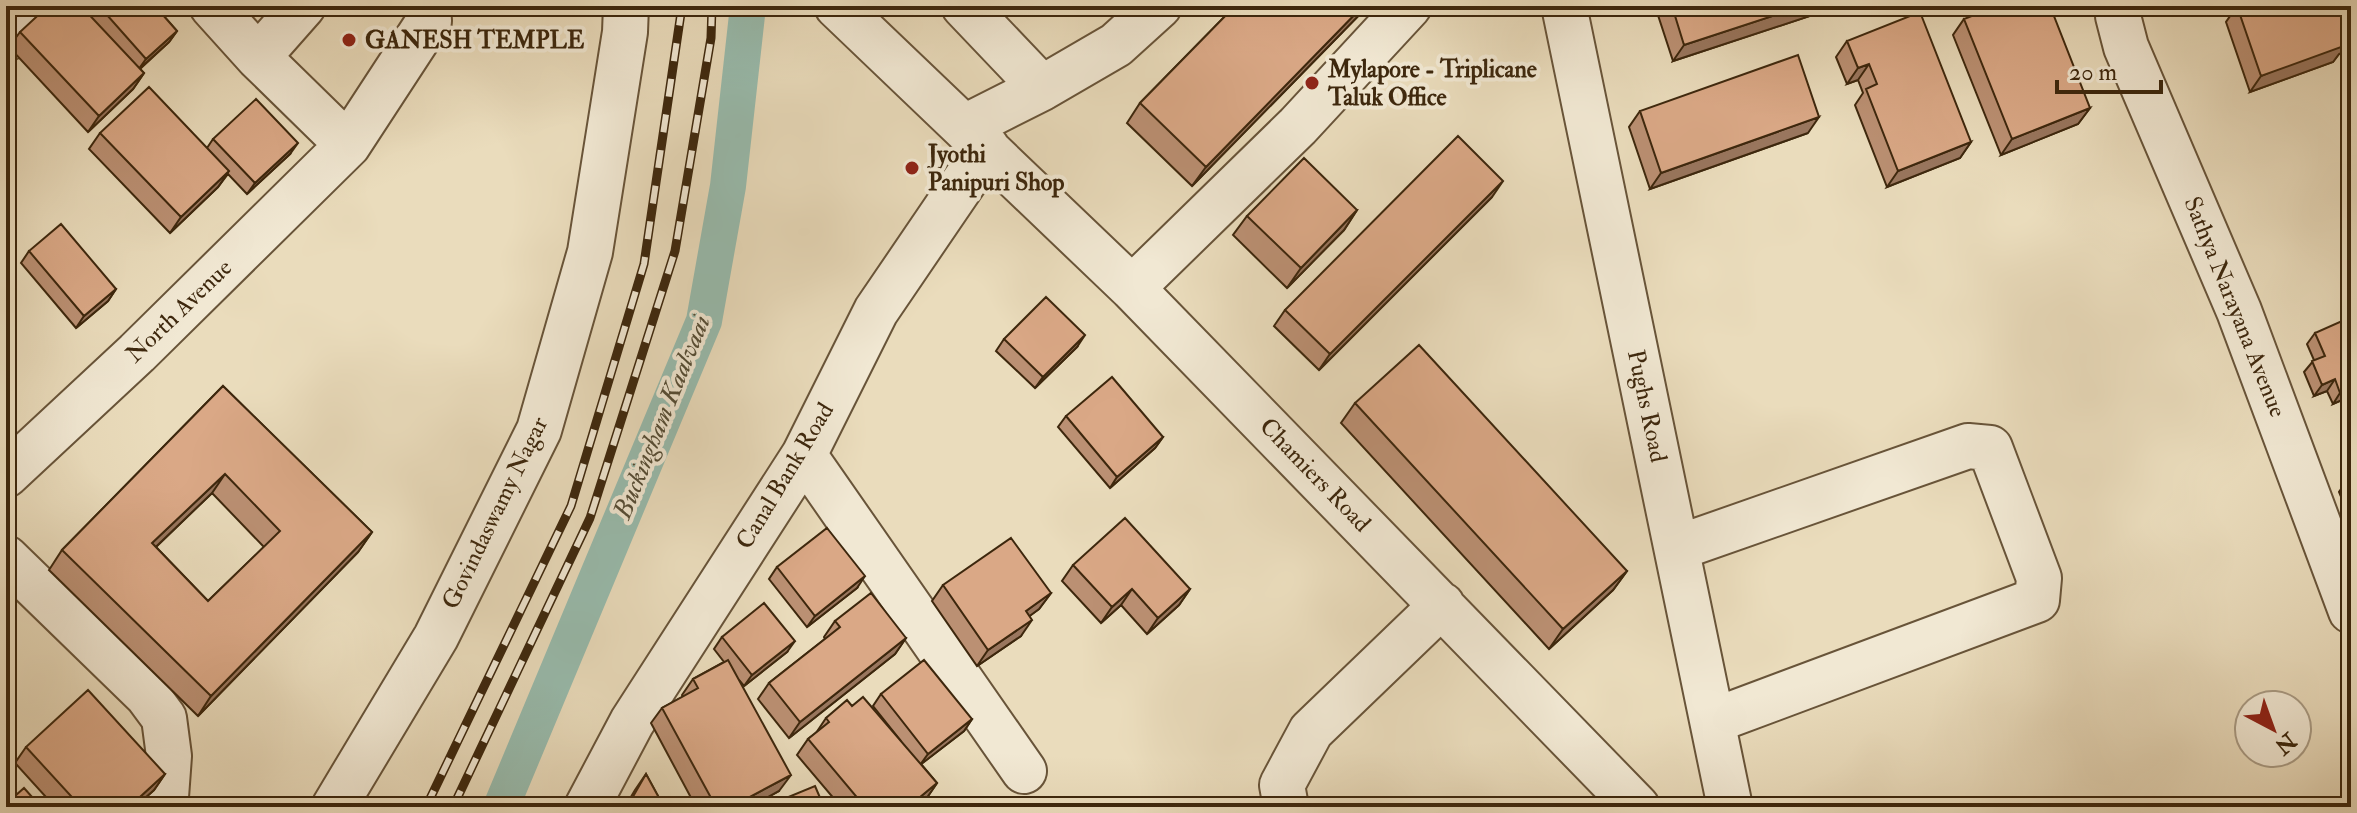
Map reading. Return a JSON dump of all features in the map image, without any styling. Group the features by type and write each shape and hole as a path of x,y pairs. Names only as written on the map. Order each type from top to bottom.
{"street":[{"path":"6,39 41,6"},
{"path":"212,6 258,57 348,145"},
{"path":"258,57 303,6"},
{"name":"North Avenue","path":"6,475 148,342 348,145 429,21 428,6"},
{"name":"Govindaswamy Nagar","path":"334,807 436,637 539,430 590,252 625,32 626,6"},
{"path":"964,6 1042,88"},
{"path":"976,137 1042,88 1116,45 1159,6"},
{"path":"1132,288 1298,126 1409,6"},
{"name":"Pughs Road","path":"1564,6 1730,807"},
{"name":"Sathya Narayana Avenue","path":"2120,6 2118,16 2126,47 2239,311 2351,611"},
{"name":"Chamiers Road","path":"858,16 976,137 1132,288 1637,807"},
{"name":"Canal Bank Road","path":"587,807 632,722 804,455 876,311 976,137"},
{"path":"1677,548 1968,446 1990,448 2039,578 2037,600 1713,721"},
{"path":"804,455 1024,771"},
{"path":"6,558 147,695 164,718 169,756 166,797 160,807"},
{"path":"1286,807 1282,785 1311,731 1442,605"}],"building":[{"path":"48,6 81,6 144,73 99,116 20,32"},
{"path":"99,6 155,6 177,31 146,59"},
{"name":"Mylapore - Triplicane Taluk Office","path":"1235,6 1363,6 1206,167 1140,103"},
{"path":"1672,6 1803,6 1684,45"},
{"path":"1997,6 2050,6 2090,108 2012,139 1964,19"},
{"path":"2237,6 2351,6 2351,37 2342,41 2344,46 2261,76"},
{"path":"1920,12 1971,142 1898,171 1866,89 1877,84 1869,64 1858,68 1847,41"},
{"path":"1798,55 1819,117 1661,173 1640,111"},
{"path":"149,87 229,171 181,217 100,133"},
{"path":"256,99 298,143 255,183 213,139"},
{"path":"1458,136 1503,181 1330,354 1285,310"},
{"path":"1304,158 1357,210 1301,268 1247,216"},
{"path":"61,224 116,289 84,316 29,251"},
{"path":"1046,297 1085,335 1043,377 1004,339"},
{"path":"2351,317 2351,388 2340,393 2335,379 2322,385 2312,361 2325,356 2315,333"},
{"path":"1419,345 1627,571 1563,629 1355,403"},
{"path":"1112,377 1163,437 1117,477 1066,416"},
{"path":"223,386 372,532 211,696 62,550","holes":["225,474 280,531 208,601 152,543"]},
{"path":"1125,518 1190,589 1158,618 1132,589 1112,607 1073,565"},
{"path":"827,528 865,576 815,616 777,567"},
{"path":"1011,538 1051,593 1026,611 1032,620 988,650 943,585"},
{"path":"871,593 906,638 800,722 769,683 840,627 835,621"},
{"path":"764,603 795,641 752,675 722,637"},
{"path":"728,660 791,775 731,807 716,807 662,708 698,688 693,679"},
{"path":"924,660 972,719 928,754 881,694"},
{"path":"88,690 165,774 129,807 81,807 26,747"},
{"path":"863,697 937,783 908,807 865,807 808,739 829,722 826,718 847,700 852,706"},
{"path":"646,774 664,807 627,807"},
{"path":"815,786 824,807 784,807 781,800"},
{"path":"24,788 41,807 6,807 6,804"}],"waterway":[{"name":"Buckingham Kaalvaai","path":"501,807 704,321 728,186 748,6"}],"railway":[{"path":"426,807 571,506 644,264 682,6"},
{"path":"453,807 590,518 675,251 711,38 712,6"}],"place":[{"name":"GANESH TEMPLE","path":"349,40"},
{"name":"Mylapore - Triplicane Taluk Office","path":"1312,83"},
{"name":"Jyothi Panipuri Shop","path":"912,168"}]}
